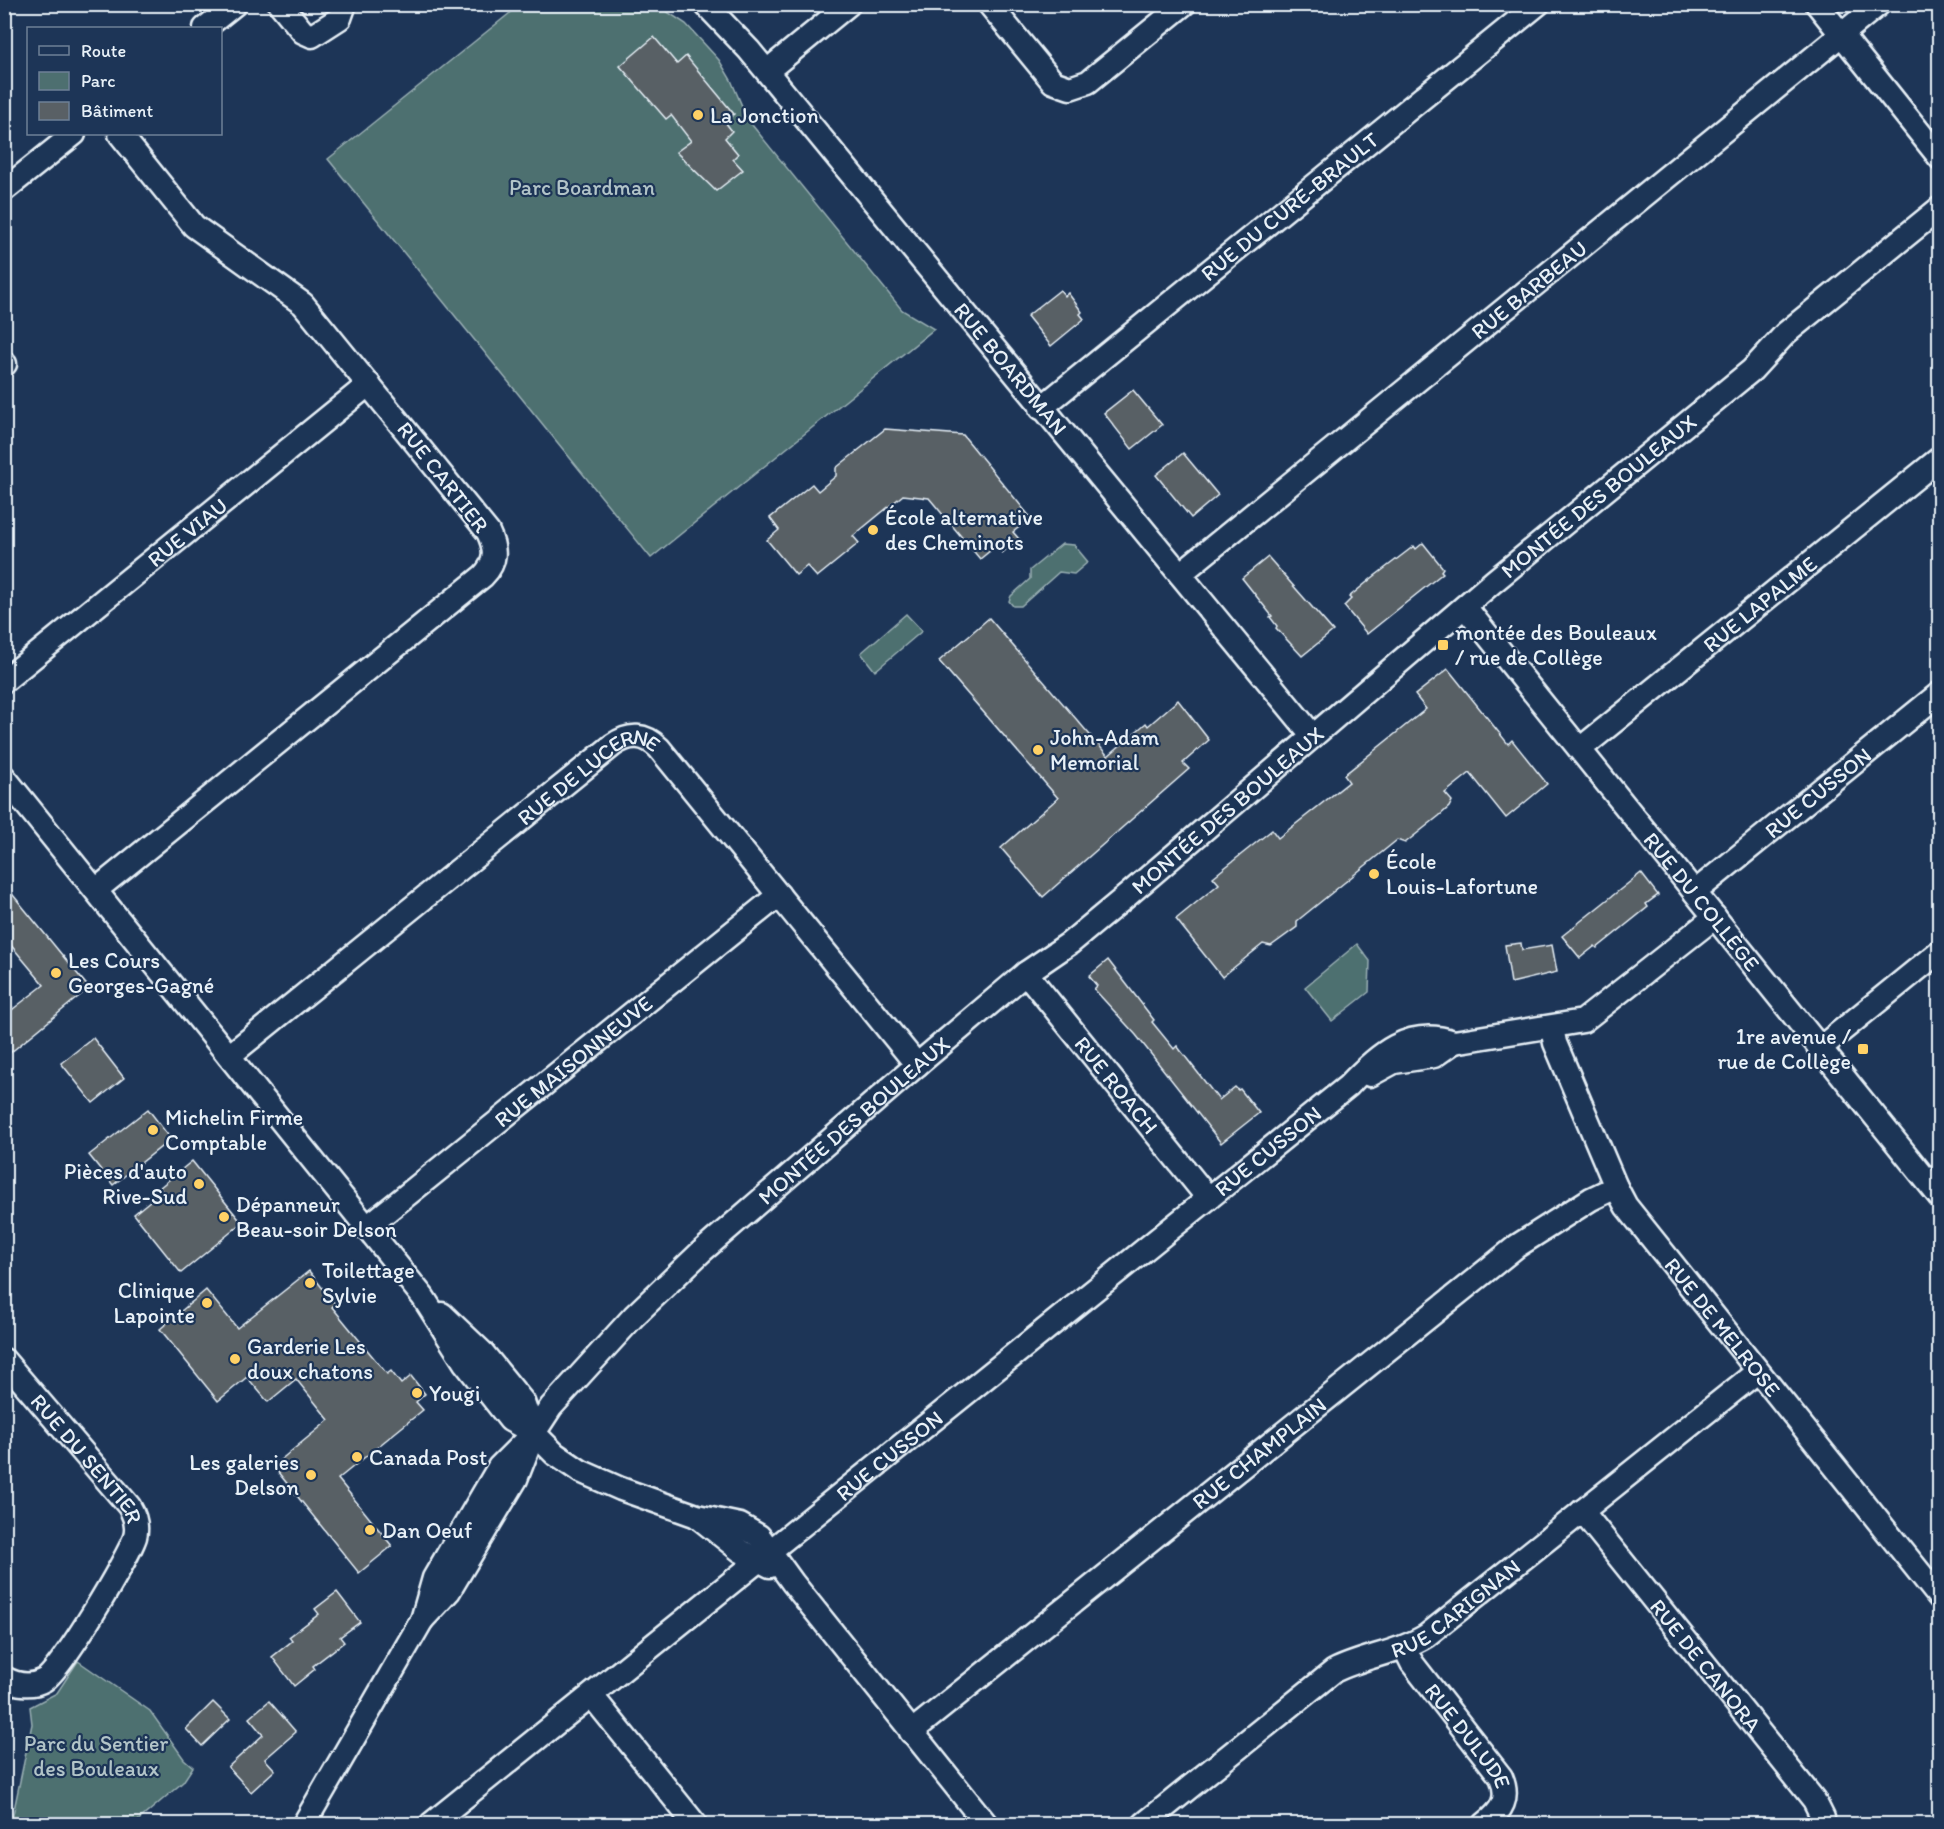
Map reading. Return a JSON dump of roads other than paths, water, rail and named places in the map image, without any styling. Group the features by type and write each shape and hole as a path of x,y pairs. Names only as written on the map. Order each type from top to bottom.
{"street":[{"path":"206,27 235,4"},
{"path":"280,4 303,32 312,36 340,18 345,4"},
{"name":"RUE BOARDMAN","path":"705,4 726,23 767,71 1312,736"},
{"path":"767,71 849,4"},
{"path":"989,4 1053,82 1070,88 1088,82 1184,4"},
{"name":"RUE DU CURÉ-BRAULT","path":"1041,408 1538,4"},
{"path":"1817,4 1940,158"},
{"name":"RUE BARBEAU","path":"1180,574 1879,4"},
{"path":"4,190 73,135"},
{"name":"RUE CARTIER","path":"96,890 490,569 495,551 488,532 296,297 212,241 194,226 121,135"},
{"name":"MONTÉE DES BOULEAUX","path":"304,1824 422,1620 434,1578 499,1467 534,1433 553,1404 657,1293 917,1065 1026,973 1078,936 1465,607 1756,366 1786,333 1940,208"},
{"name":"RUE VIAU","path":"4,681 369,384"},
{"name":"RUE LAPALME","path":"1580,749 1940,458"},
{"name":"RUE DU COLLÈGE","path":"1465,607 1940,1197"},
{"name":"RUE CUSSON","path":"1695,892 1940,693"},
{"name":"RUE DE LUCERNE","path":"229,1056 613,745 626,737 647,739 659,748 917,1065"},
{"path":"4,777 423,1297 465,1363 510,1420 534,1433 555,1454 586,1474 697,1516 730,1522 749,1529 759,1536 765,1556 785,1572 986,1824"},
{"name":"RUE MAISONNEUVE","path":"366,1228 779,895"},
{"name":"RUE CUSSON","path":"431,1824 1348,1086 1376,1058 1398,1044 1435,1036 1454,1042 1575,1024 1592,1016 1715,917"},
{"path":"1819,1049 1940,951"},
{"name":"RUE ROACH","path":"1026,973 1208,1198"},
{"name":"RUE DE MELROSE","path":"1552,1028 1555,1043 1616,1188 1626,1206 1940,1598"},
{"name":"RUE CHAMPLAIN","path":"911,1732 1517,1245 1591,1198 1616,1188"},
{"name":"RUE DU SENTIER","path":"4,1360 129,1506 136,1527 127,1552 55,1672 34,1684 16,1683 4,1678"},
{"name":"RUE CARIGNAN","path":"1144,1824 1334,1671 1363,1659 1404,1647 1426,1636 1757,1372"},
{"name":"RUE DE CANORA","path":"1582,1511 1814,1800 1823,1818 1823,1824"},
{"name":"RUE DULUDE","path":"1404,1647 1412,1663 1501,1777 1506,1795 1504,1803 1499,1812 1485,1824"},
{"path":"592,1696 695,1824"}],"place":[{"name":"La Jonction","path":"698,115"},
{"name":"École alternative des Cheminots","path":"873,530"},
{"name":"montée des Bouleaux / rue de Collège","path":"1443,645"},
{"name":"John-Adam Memorial","path":"1038,750"},
{"name":"École Louis-Lafortune","path":"1374,874"},
{"name":"Les Cours Georges-Gagné","path":"56,973"},
{"name":"1re avenue / rue de Collège","path":"1863,1049"},
{"name":"Michelin Firme Comptable","path":"153,1130"},
{"name":"Pièces d'auto Rive-Sud","path":"199,1184"},
{"name":"Dépanneur Beau-soir Delson","path":"224,1217"},
{"name":"Toilettage Sylvie","path":"310,1283"},
{"name":"Clinique Lapointe","path":"207,1303"},
{"name":"Garderie Les doux chatons","path":"235,1359"},
{"name":"Yougi","path":"417,1393"},
{"name":"Canada Post","path":"357,1457"},
{"name":"Les galeries Delson","path":"311,1475"},
{"name":"Dan Oeuf","path":"370,1530"}],"park label":[{"name":"Parc Boardman","path":"582,187"},
{"name":"Parc du Sentier des Bouleaux","path":"96,1756"}]}
